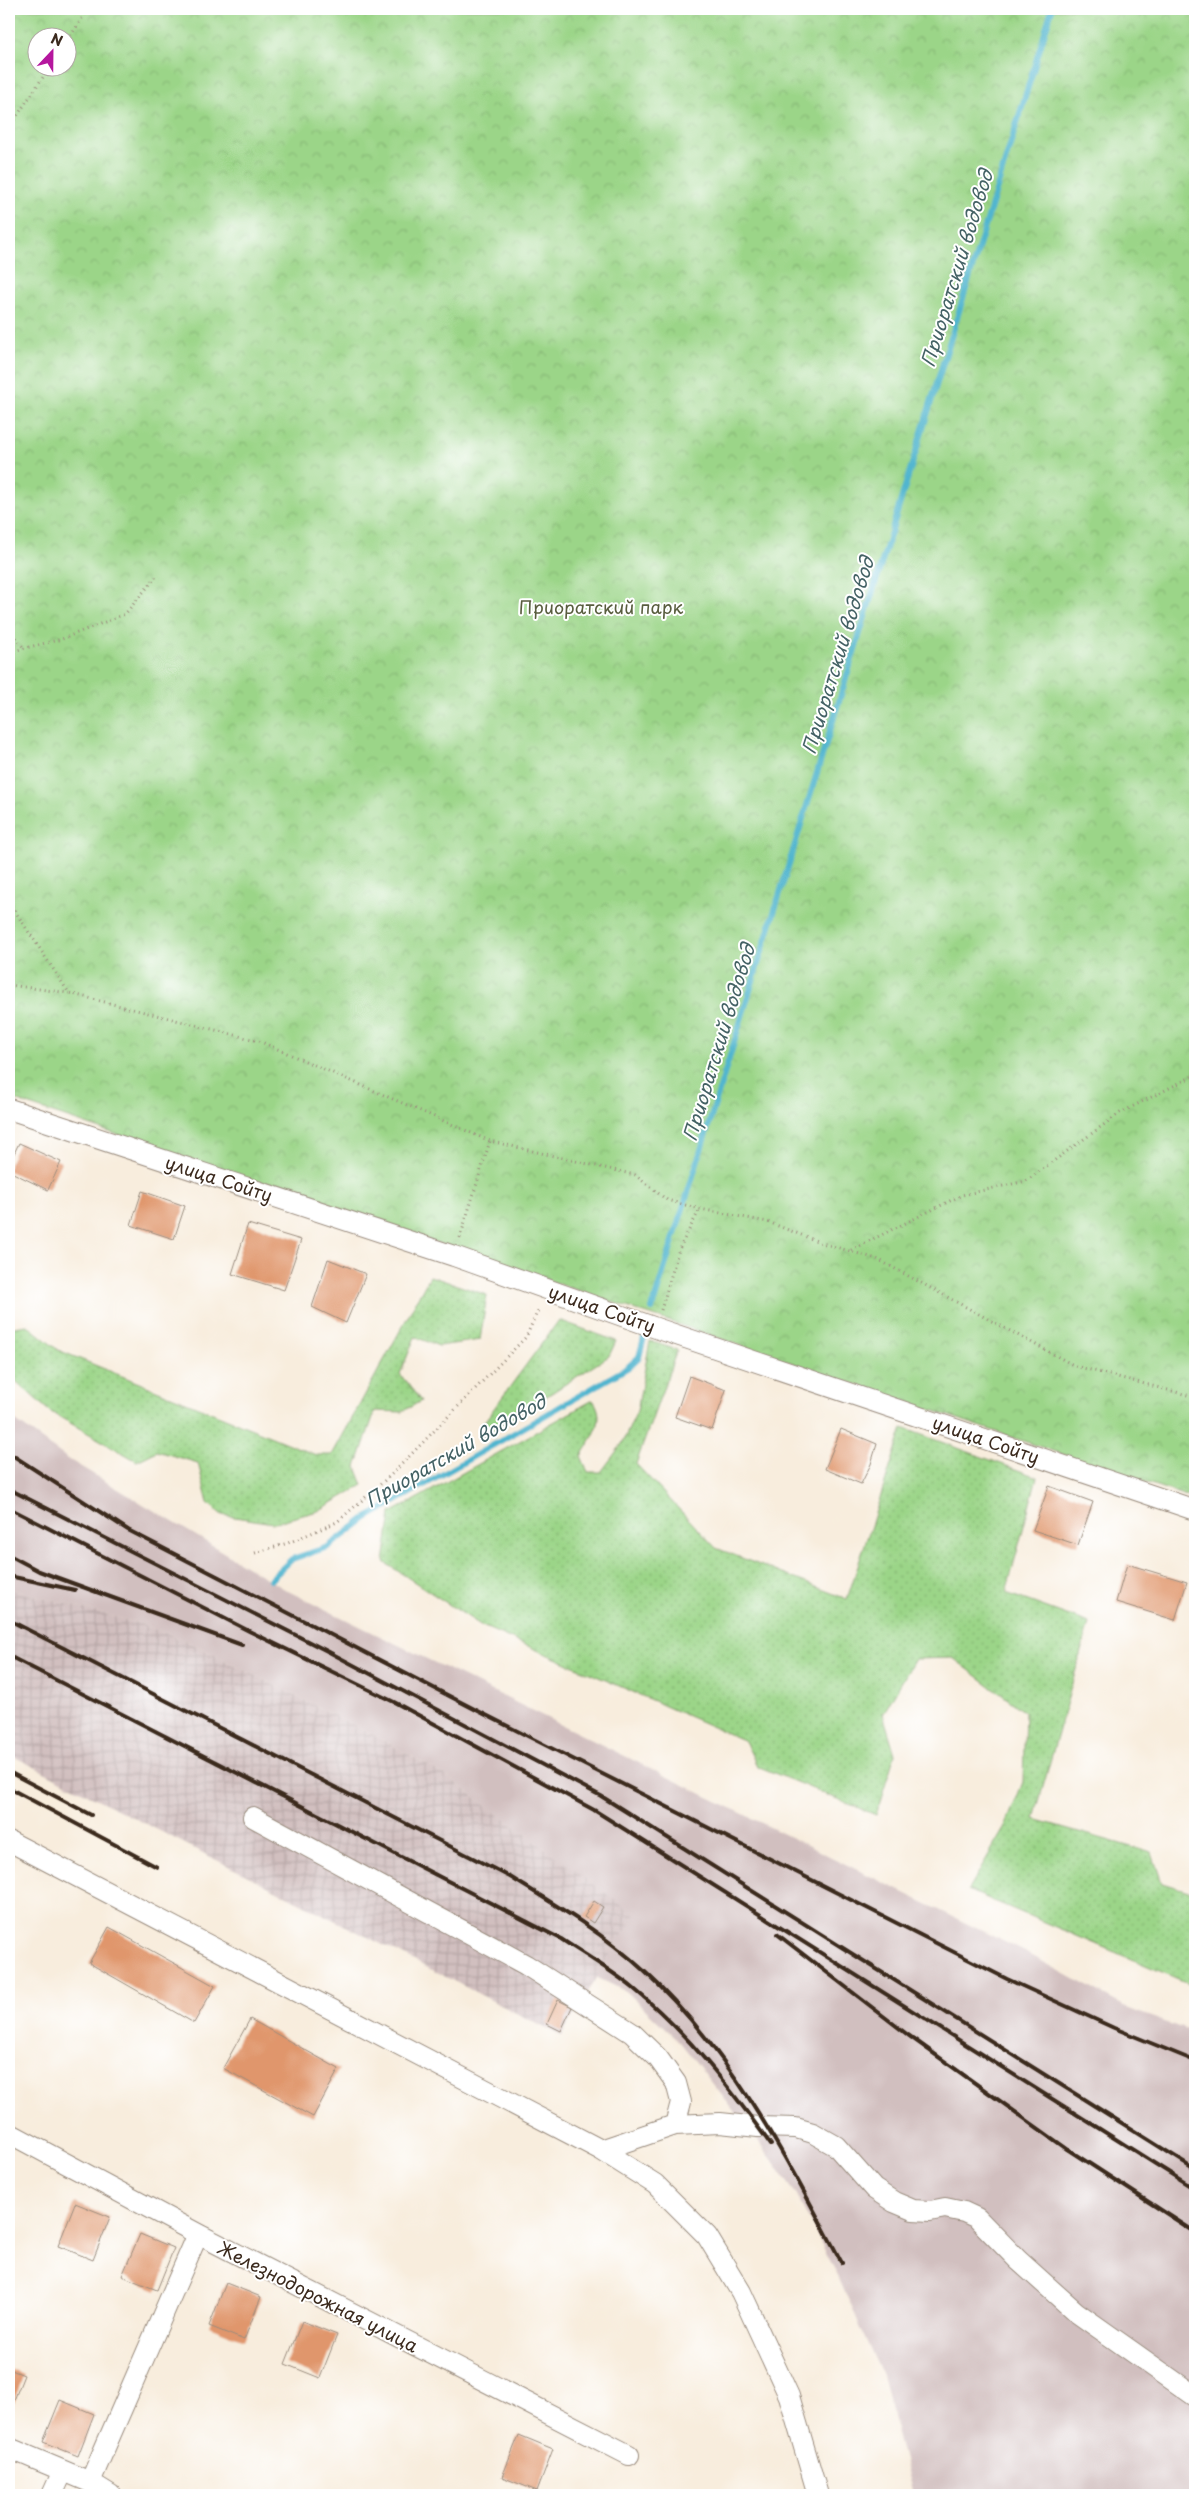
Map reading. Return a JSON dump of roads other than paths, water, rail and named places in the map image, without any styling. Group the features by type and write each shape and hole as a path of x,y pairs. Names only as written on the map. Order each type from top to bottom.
{"street":[{"name":"улица Сойту","path":"9,1109 454,1256 656,1328 1195,1510"},
{"path":"253,1817 526,1965 632,2033 658,2058 676,2083 681,2102 675,2125"},
{"path":"9,1841 601,2150 655,2184 707,2236 741,2292 789,2396 818,2495"},
{"path":"601,2150 675,2125 720,2123 758,2128 796,2128 813,2133 836,2146 874,2189 894,2202 913,2210 930,2211 945,2208 964,2212 976,2218 1018,2260 1076,2312 1195,2396"},
{"name":"Железнодорожная улица","path":"9,2133 198,2234 629,2455"},
{"path":"90,2482 198,2234"},
{"path":"9,2448 90,2482 111,2495"},
{"path":"52,2495 63,2471"}],"waterway":[{"name":"Приоратский водовод","path":"652,1309 1052,9"},
{"name":"Приоратский водовод","path":"270,1580 292,1559 328,1547 365,1519 627,1368 639,1357 644,1338"}],"railway":[{"path":"9,1453 128,1530 484,1714 1007,1979 1114,2028 1195,2061"},
{"path":"9,1489 329,1652 601,1796 1195,2169"},
{"path":"9,1508 249,1631 394,1702 594,1810 1195,2189"},
{"path":"9,1555 39,1571 242,1645"},
{"path":"9,1576 75,1590"},
{"path":"9,1620 510,1877 579,1920 612,1944 643,1970 675,2002 704,2035 730,2071 778,2146 842,2263"},
{"path":"9,1656 561,1939 625,1981 653,2005 690,2042 724,2082 771,2145"},
{"path":"9,1772 91,1815"},
{"path":"9,1788 157,1867"},
{"path":"777,1934 908,2035 1067,2149 1195,2232"}],"park label":[{"name":"Приоратский парк","path":"601,606"}]}
